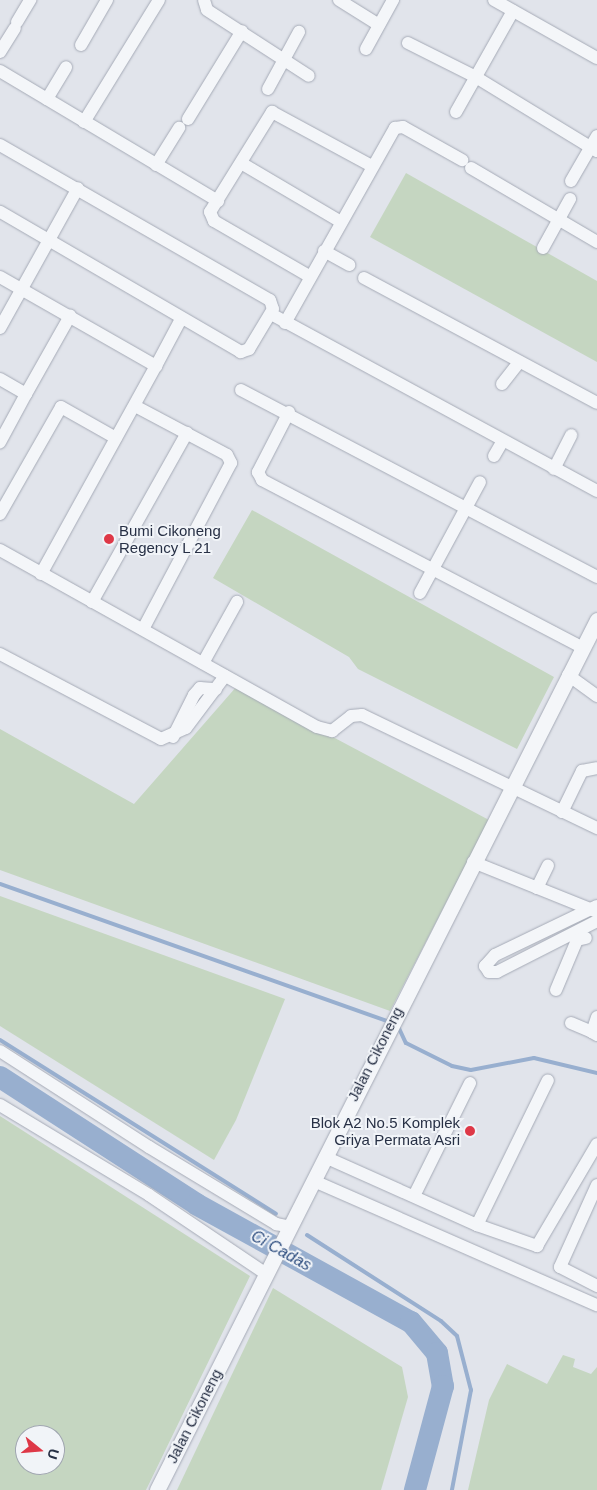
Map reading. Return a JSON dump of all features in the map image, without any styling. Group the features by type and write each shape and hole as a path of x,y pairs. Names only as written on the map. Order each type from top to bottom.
{"street":[{"path":"0,52 30,0"},
{"path":"81,44 107,0"},
{"path":"84,122 159,0"},
{"path":"204,0 207,10 283,57 309,76"},
{"path":"339,0 379,26"},
{"path":"366,49 393,0"},
{"path":"494,0 597,58"},
{"path":"456,112 474,76 513,11"},
{"path":"188,119 242,31"},
{"path":"268,89 283,57 299,32"},
{"path":"408,43 474,76 593,149"},
{"path":"47,99 66,67"},
{"path":"0,71 218,201"},
{"path":"309,276 214,222 210,212 269,114 274,111 372,166"},
{"path":"285,323 309,276 372,166 399,126 467,164 558,221 597,242"},
{"path":"156,165 178,128"},
{"path":"571,181 593,149 597,136"},
{"path":"0,145 78,188 270,300 270,314 249,349 242,352 181,319 0,212"},
{"path":"241,163 341,222"},
{"path":"0,328 78,188"},
{"path":"543,248 570,199"},
{"path":"324,251 349,264"},
{"path":"0,277 156,366"},
{"path":"364,278 597,403"},
{"path":"270,314 502,442 597,491"},
{"path":"0,442 70,316"},
{"path":"41,574 116,438 136,406 181,319"},
{"path":"502,384 519,362"},
{"path":"0,379 26,394"},
{"path":"241,390 289,412 597,577"},
{"path":"136,406 227,455 231,463 143,629"},
{"path":"0,514 61,407 116,438"},
{"path":"289,412 259,477 582,647"},
{"path":"92,602 187,433"},
{"path":"554,469 571,435"},
{"path":"494,456 502,442"},
{"path":"420,593 480,482"},
{"path":"0,550 225,676 329,731 352,716 362,715 510,789 597,828"},
{"path":"203,663 237,602"},
{"name":"Jalan Cikoneng","path":"158,1490 314,1181 395,1014 597,620"},
{"path":"0,654 132,726 161,739 173,737 194,695 200,688 216,689 225,676"},
{"path":"568,675 597,696"},
{"path":"562,812 582,772 597,768"},
{"path":"473,862 588,909"},
{"path":"537,888 548,865"},
{"path":"588,909 495,955 484,966 489,972 497,972 589,937 597,921"},
{"path":"588,909 589,937"},
{"path":"556,990 577,940 589,937"},
{"path":"571,1023 594,1033 597,1017"},
{"path":"0,1051 288,1232"},
{"path":"477,1225 548,1080"},
{"path":"414,1196 470,1083"},
{"path":"0,1105 149,1195 267,1271"},
{"path":"325,1157 477,1225 537,1246 597,1144"},
{"path":"314,1181 597,1305"},
{"path":"597,1185 560,1267 597,1286"}],"green space":[{"path":"406,173 597,281 597,362 370,237"},
{"path":"252,510 554,677 517,749 358,669 349,657 213,578"},
{"path":"237,686 489,820 390,1011 0,870 0,729 134,804"},
{"path":"0,896 285,999 236,1120 214,1160 0,1026"},
{"path":"0,1116 250,1276 146,1490 0,1490"},
{"path":"273,1288 402,1367 408,1397 381,1490 177,1490"},
{"path":"563,1355 575,1359 573,1367 591,1374 597,1367 597,1490 468,1490 489,1400 507,1364 547,1384"}],"waterway":[{"path":"0,884 390,1022"},
{"path":"397,1024 406,1043 452,1066 471,1070 534,1058 597,1073"},
{"path":"0,1040 276,1214"},
{"name":"Ci Cadas","path":"0,1077 196,1204 411,1322 437,1353 443,1386 415,1490"},
{"path":"307,1235 441,1321 457,1336 471,1390 452,1490"}],"place":[{"name":"Bumi Cikoneng Regency L 21","path":"109,539"},
{"name":"Blok A2 No.5 Komplek Griya Permata Asri","path":"470,1131"}]}
